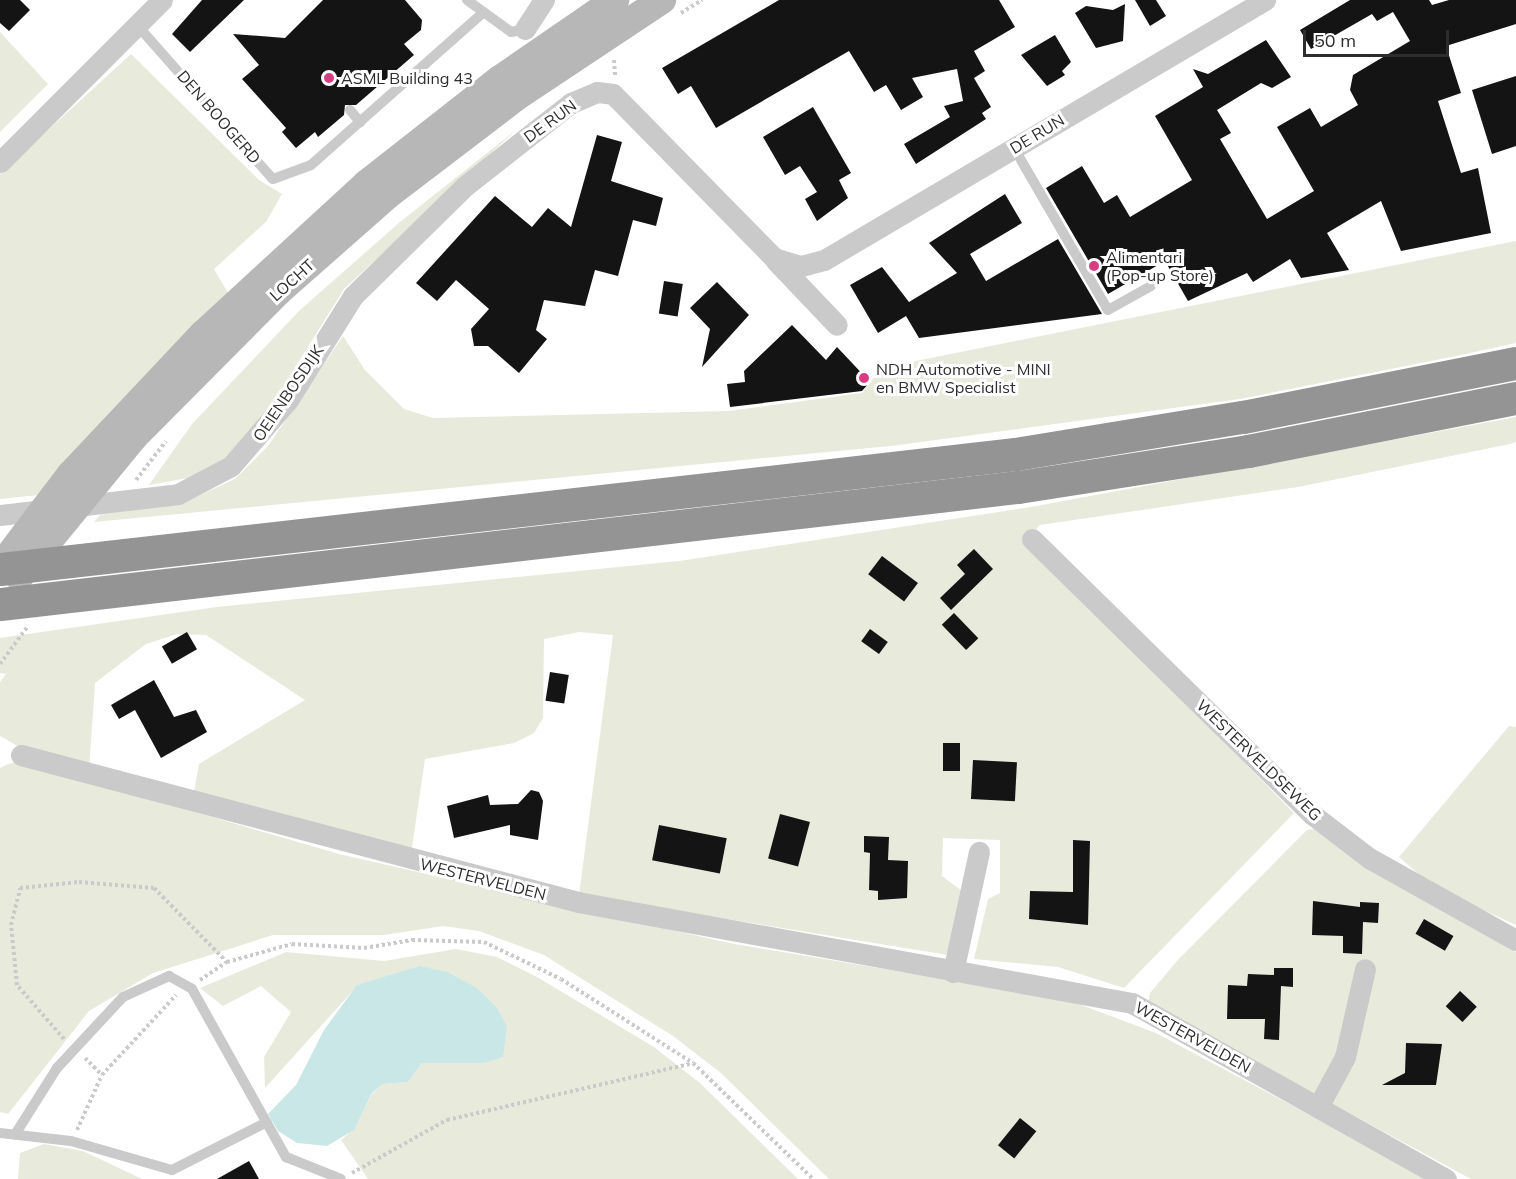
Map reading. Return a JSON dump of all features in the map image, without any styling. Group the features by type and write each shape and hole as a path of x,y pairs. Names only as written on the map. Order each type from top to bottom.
{"highway":[{"path":"0,568 1016,454 1254,416 1516,363"},
{"path":"0,604 1018,487 1227,455 1516,398"}],"main road":[{"name":"LOCHT","path":"0,604 104,471 279,291 390,194 639,5"},
{"name":"LOCHT","path":"0,568 70,475 203,334 366,184 501,79 639,5"}],"street":[{"path":"0,162 162,0"},
{"path":"525,28 544,0"},
{"name":"DE RUN","path":"774,258 801,266 824,260 1265,0"},
{"name":"DE RUN","path":"352,296 465,186 571,103 597,92 613,94 837,325"},
{"name":"OEIENBOSDIJK","path":"0,515 178,494 231,466 288,400 352,296"},
{"name":"WESTERVELDSEWEG","path":"1032,539 1313,815 1369,858 1516,940"},
{"name":"WESTERVELDEN","path":"21,755 578,902 1132,1003 1446,1179"},
{"path":"953,972 979,852"},
{"path":"1318,1107 1345,1057 1365,969"}],"lane":[{"path":"466,0 511,32 525,28"},
{"path":"350,110 360,122 483,13"},
{"name":"DEN BOOGERD","path":"137,25 273,179 311,165 360,122"},
{"path":"1014,148 1108,310 1151,286"},
{"path":"16,1133 57,1068 123,997 169,976 189,986 286,1157 342,1179"},
{"path":"0,1133 72,1141 172,1170 267,1122"}],"path":[{"path":"102,1075 39,1016 17,984 11,925 20,888 79,882 154,888 227,962"},
{"path":"72,1141 102,1075 170,999 227,962 292,944 363,948 412,940 484,942 561,979 693,1063 813,1179"},
{"path":"342,1179 447,1120 693,1063"}],"shaded area":[{"path":"0,32 48,84 0,132"},
{"path":"131,54 259,180 282,194 266,222 214,269 231,298 39,495 0,499 0,174"},
{"path":"516,130 344,289 265,416 223,463 188,478 149,485 192,424 300,310 400,222"},
{"path":"1516,241 1516,343 1240,399 891,446 94,522 100,515 189,500 235,479 268,446 343,336 365,370 404,409 433,418 729,411 862,393 881,368"},
{"path":"1516,417 1516,442 1510,444 1298,487 1040,525 1026,541 1294,813 1124,988 1058,967 974,959 988,899 1000,893 1000,840 943,838 942,876 962,891 948,955 579,895 613,635 579,632 544,639 543,718 534,733 514,743 425,759 411,854 194,792 199,764 305,700 206,635 177,634 146,644 95,683 89,770 23,749 0,736 0,682 6,674 0,673 0,638 217,607 679,561 1031,507"},
{"path":"1509,726 1516,727 1516,925 1433,887 1399,857"},
{"path":"11,763 30,764 339,854 729,943 1068,1000 1156,1033 1430,1179 829,1179 721,1073 673,1036 544,955 479,931 443,926 384,935 273,935 153,973 89,1011 8,1114 0,1112 0,768"},
{"path":"1322,828 1425,901 1516,952 1516,1179 1471,1179 1148,1004 1150,993 1177,961 1307,830"},
{"path":"456,949 497,957 537,977 654,1047 700,1083 798,1179 368,1179 341,1140 354,1129 372,1094 383,1084 408,1082 422,1063 435,1059 484,1063 419,966 358,985 265,1088 264,1057 291,1012 261,986 223,1006 200,988 286,952 384,961"},
{"path":"44,1144 83,1151 142,1179 18,1179 20,1153"}],"water":[{"path":"419,966 447,972 477,988 497,1008 507,1026 503,1057 484,1063 422,1063 408,1082 383,1084 372,1093 354,1130 327,1146 297,1143 278,1131 268,1114 296,1085 324,1030 357,985"}],"building":[{"path":"0,0 20,0 30,10 9,31 0,23"},
{"path":"202,0 244,0 190,52 172,34"},
{"name":"ASML Building 43","path":"323,0 405,0 422,20 421,30 404,44 414,55 356,105 345,105 344,115 318,137 315,132 296,148 282,132 286,128 242,79 259,65 233,34 285,38"},
{"path":"779,0 999,0 1015,27 974,51 985,71 974,78 991,107 982,113 986,119 916,164 904,144 950,117 944,106 963,101 957,69 912,78 923,97 901,110 886,85 874,92 849,51 716,128 691,86 678,94 662,68"},
{"path":"1135,0 1156,0 1166,16 1150,26"},
{"path":"1350,0 1429,0 1432,5 1449,0 1516,0 1516,24 1446,46 1461,93 1438,101 1461,173 1478,168 1491,233 1401,251 1381,201 1327,233 1349,270 1301,278 1290,259 1253,282 1247,273 1188,301 1165,261 1108,294 1046,188 1082,166 1104,203 1117,195 1130,217 1192,180 1155,116 1203,87 1193,69 1208,74 1266,40 1291,77 1272,88 1261,83 1217,110 1231,133 1220,139 1267,219 1314,191 1277,127 1310,108 1321,127 1358,105 1350,90 1353,75 1410,41 1393,12 1377,21 1372,14 1311,49 1300,30"},
{"path":"1125,4 1123,41 1096,48 1075,13 1086,6 1113,10"},
{"path":"1055,35 1071,62 1062,71 1065,75 1047,86 1021,55"},
{"path":"1516,76 1516,146 1492,154 1472,90"},
{"path":"813,107 851,173 839,180 848,198 817,221 805,199 817,192 800,166 785,175 763,137"},
{"path":"597,135 622,142 611,181 663,198 656,226 633,220 618,276 595,270 585,306 544,300 536,330 547,339 519,373 488,346 474,346 471,329 489,309 456,280 437,301 416,283 495,196 532,227 548,208 571,227"},
{"path":"1005,194 1022,223 970,254 986,281 1058,239 1102,314 919,338 906,316 878,333 850,285 882,267 909,302 957,273 929,243"},
{"path":"664,281 683,284 678,317 659,314"},
{"path":"717,282 749,315 702,367 710,329 690,308"},
{"path":"792,325 826,360 837,347 870,382 862,391 730,407 727,384 745,382 744,371"},
{"path":"974,549 993,569 951,610 940,598 965,574 957,565"},
{"path":"882,556 918,583 904,601 868,574"},
{"path":"954,613 978,638 966,650 942,625"},
{"path":"870,629 888,642 879,654 861,641"},
{"path":"187,632 197,649 172,664 162,646"},
{"path":"550,672 569,675 564,704 545,701"},
{"path":"154,680 174,717 196,710 207,732 161,758 135,710 119,719 111,705"},
{"path":"943,743 960,743 960,771 943,771"},
{"path":"973,760 1017,762 1015,801 971,799"},
{"path":"531,790 539,792 543,801 538,840 510,835 510,825 454,838 447,806 488,795 490,805 518,804"},
{"path":"780,814 810,822 798,866 768,858"},
{"path":"659,825 727,838 720,874 652,860"},
{"path":"864,836 889,837 888,860 908,861 907,898 878,900 878,891 869,890 870,853 864,852"},
{"path":"1073,840 1090,841 1088,925 1029,919 1030,891 1073,892"},
{"path":"1313,901 1360,907 1360,902 1379,903 1378,923 1363,922 1362,954 1343,953 1343,936 1312,935"},
{"path":"1424,919 1453,936 1445,951 1416,934"},
{"path":"1274,968 1293,968 1293,987 1281,986 1279,1040 1264,1039 1265,1019 1227,1019 1228,985 1247,986 1248,974 1274,975"},
{"path":"1460,991 1477,1007 1462,1022 1446,1006"},
{"path":"1406,1043 1442,1044 1436,1085 1382,1085 1405,1073"},
{"path":"1020,1118 1036,1131 1014,1158 998,1145"},
{"path":"249,1161 259,1179 217,1179"}],"place":[{"name":"ASML Building 43","path":"329,78"},
{"name":"Alimentari (Pop-up Store)","path":"1094,266"},
{"name":"NDH Automotive - MINI en BMW Specialist","path":"864,378"}]}
